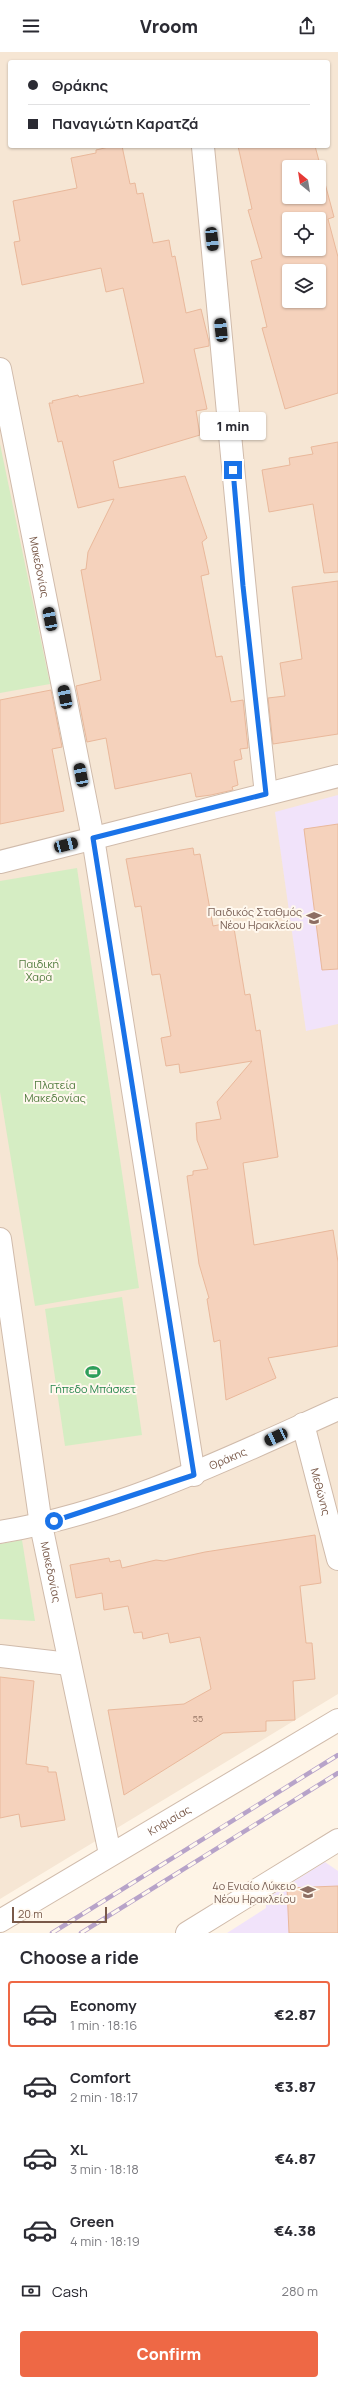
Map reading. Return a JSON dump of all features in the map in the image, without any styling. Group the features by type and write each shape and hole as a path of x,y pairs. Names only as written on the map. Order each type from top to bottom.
{"street":[{"path":"203,148 228,399 243,586 266,794"},
{"name":"Μακεδονίας","path":"0,369 93,838 194,1475"},
{"path":"0,862 338,776"},
{"name":"Μακεδονίας","path":"0,1239 41,1525 110,1854"},
{"name":"Θράκης","path":"0,1532 41,1525 194,1475 338,1409"},
{"name":"Μεθώνης","path":"303,1424 338,1559"},
{"path":"0,1656 69,1664"},
{"name":"Κηφισίας","path":"0,1921 110,1854 338,1720"},
{"path":"187,1933 338,1840"}],"shaded area":[{"path":"0,52 338,52 338,1694 0,1899"},
{"name":"Παιδικός Σταθμός Νέου Ηρακλείου","path":"338,795 338,1024 306,1031 275,812"},
{"name":"4ο Ενιαίο Λύκειο Νέου Ηρακλείου","path":"325,1862 338,1871 338,1933 227,1933 266,1908 266,1899"}],"green space":[{"path":"0,444 50,684 0,693"},
{"name":"Πλατεία Μακεδονίας","path":"77,868 139,1288 35,1306 0,1092 0,881"},
{"name":"Γήπεδο Μπάσκετ","path":"122,1297 142,1435 65,1446 45,1309"},
{"path":"22,1540 35,1621 0,1619 0,1544"}],"building":[{"path":"104,148 122,148 130,184 135,183 137,194 143,193 153,243 169,240 172,257 175,256 186,313 201,309 209,342 209,346 194,349 207,409 196,411 200,435 113,461 119,488 185,476 207,538 202,542 209,574 201,576 216,657 222,656 231,702 243,700 248,748 240,749 242,759 234,761 238,785 232,787 233,790 211,795 196,797 191,773 115,789 106,738 87,742 76,686 101,680 81,570 86,569 88,552 114,499 78,508 62,441 58,442 49,403 78,395 79,397 144,383 123,288 106,292 101,268 22,285 14,242 20,241 13,201 77,188 71,158 96,153 96,150"},
{"path":"238,148 316,148 319,160 282,160 282,204 326,204 326,187 334,217 328,219 338,257 338,393 285,409 262,328 267,327 251,261 262,258 248,210 252,209"},
{"path":"338,442 338,572 324,573 313,504 269,512 262,470 290,465 289,458 313,454 311,447"},
{"path":"338,581 338,734 273,744 268,698 285,696 280,663 302,659 292,587"},
{"path":"51,690 62,747 52,749 64,811 0,824 0,700"},
{"path":"338,824 338,969 322,970 304,829"},
{"path":"193,848 194,855 200,854 213,926 233,922 245,995 250,994 256,1031 260,1030 278,1157 243,1163 254,1245 333,1230 338,1262 338,1346 268,1358 276,1378 226,1400 220,1340 214,1342 207,1299 209,1298 199,1264 187,1176 193,1175 193,1171 208,1169 197,1140 196,1123 221,1119 217,1102 252,1061 180,1073 179,1064 166,1066 161,1038 171,1036 160,974 152,975 141,906 135,907 126,859"},
{"path":"315,1535 321,1583 300,1586 306,1643 312,1643 315,1679 293,1681 295,1720 266,1721 266,1731 223,1733 124,1795 108,1710 184,1704 211,1689 200,1637 170,1643 168,1633 143,1639 142,1632 134,1633 128,1606 104,1610 102,1593 76,1598 70,1565 109,1558 110,1562 120,1560 122,1568 156,1560 164,1561 205,1552"},
{"path":"0,1677 34,1681 26,1764 48,1767 48,1772 56,1772 65,1820 21,1827 19,1814 0,1818"},
{"path":"338,1886 338,1933 289,1933 287,1888"}],"railway":[{"path":"52,1933 338,1755"},
{"path":"81,1933 338,1773"}],"place":[{"name":"Παιδικός Σταθμός Νέου Ηρακλείου","path":"314,918"},
{"name":"Γήπεδο Μπάσκετ","path":"93,1372"},
{"name":"4ο Ενιαίο Λύκειο Νέου Ηρακλείου","path":"308,1892"}],"route":[{"path":"54,1521 194,1475 93,838 266,794 243,586 233,470"}],"park label":[{"name":"Παιδική Χαρά","path":"39,970"}]}
